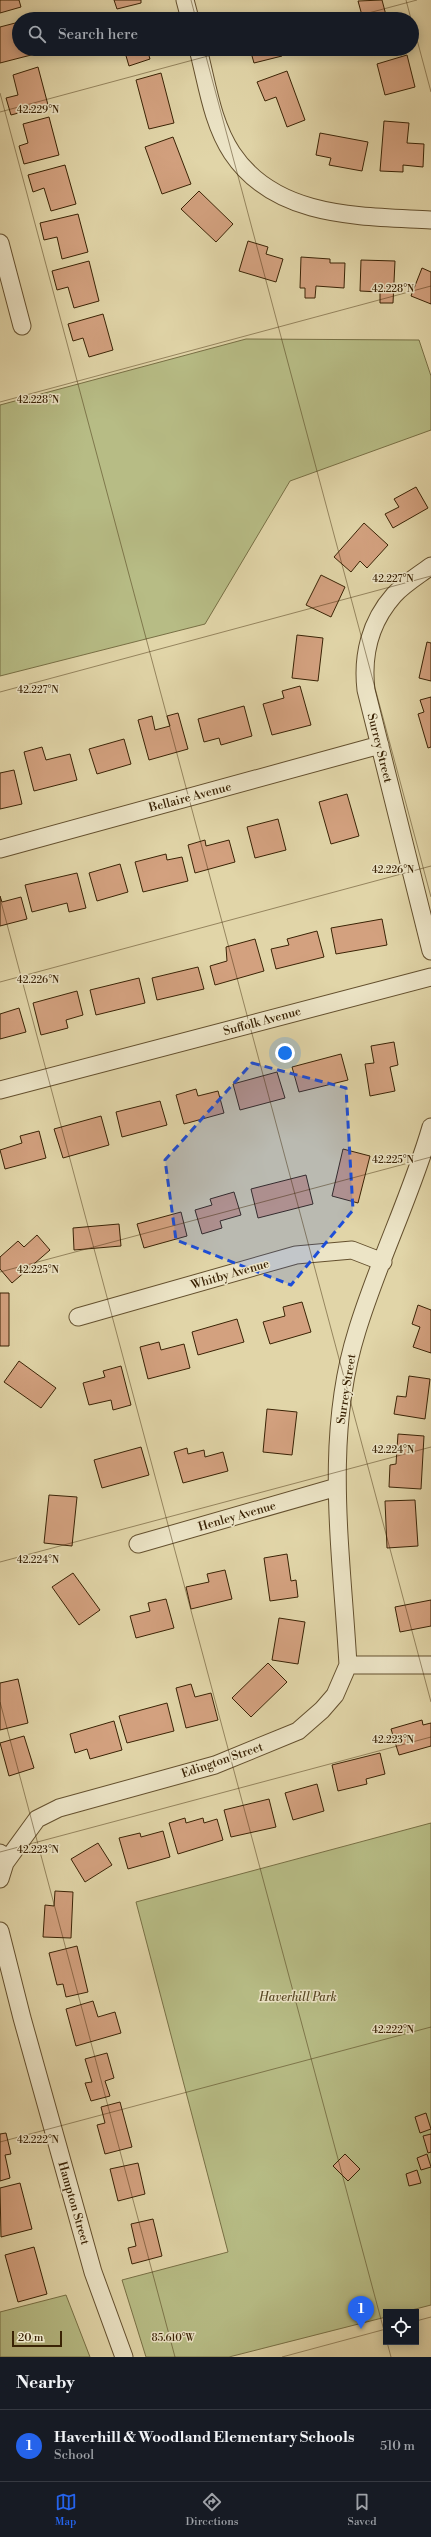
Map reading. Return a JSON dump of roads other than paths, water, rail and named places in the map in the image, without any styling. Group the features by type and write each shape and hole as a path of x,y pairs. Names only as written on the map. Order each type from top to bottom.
{"street":[{"path":"185,0 188,12"},
{"path":"200,56 217,122 232,153 253,176 277,194 302,205 340,215 431,220"},
{"path":"0,243 22,326"},
{"name":"Surrey Street","path":"431,566 394,594 368,641 363,667 366,690 431,951"},
{"name":"Bellaire Avenue","path":"0,849 380,745"},
{"name":"Suffolk Avenue","path":"0,1090 431,977"},
{"name":"Surrey Street","path":"348,1665 336,1487 340,1430 351,1353 357,1331 431,1126"},
{"name":"Whitby Avenue","path":"78,1317 296,1255 352,1250 382,1262"},
{"name":"Henley Avenue","path":"138,1544 336,1487"},
{"path":"348,1665 431,1665"},
{"name":"Edington Street","path":"2,1858 37,1819 59,1808 215,1765 298,1731 322,1710 335,1695 348,1665"},
{"path":"0,1879 2,1858"},
{"name":"Hampton Street","path":"0,1931 24,2026 93,2272 124,2357"}],"place":[{"name":"Haverhill & Woodland Elementary Schools","path":"361,2329"}],"park label":[{"name":"Haverhill Park","path":"298,1997"}]}
